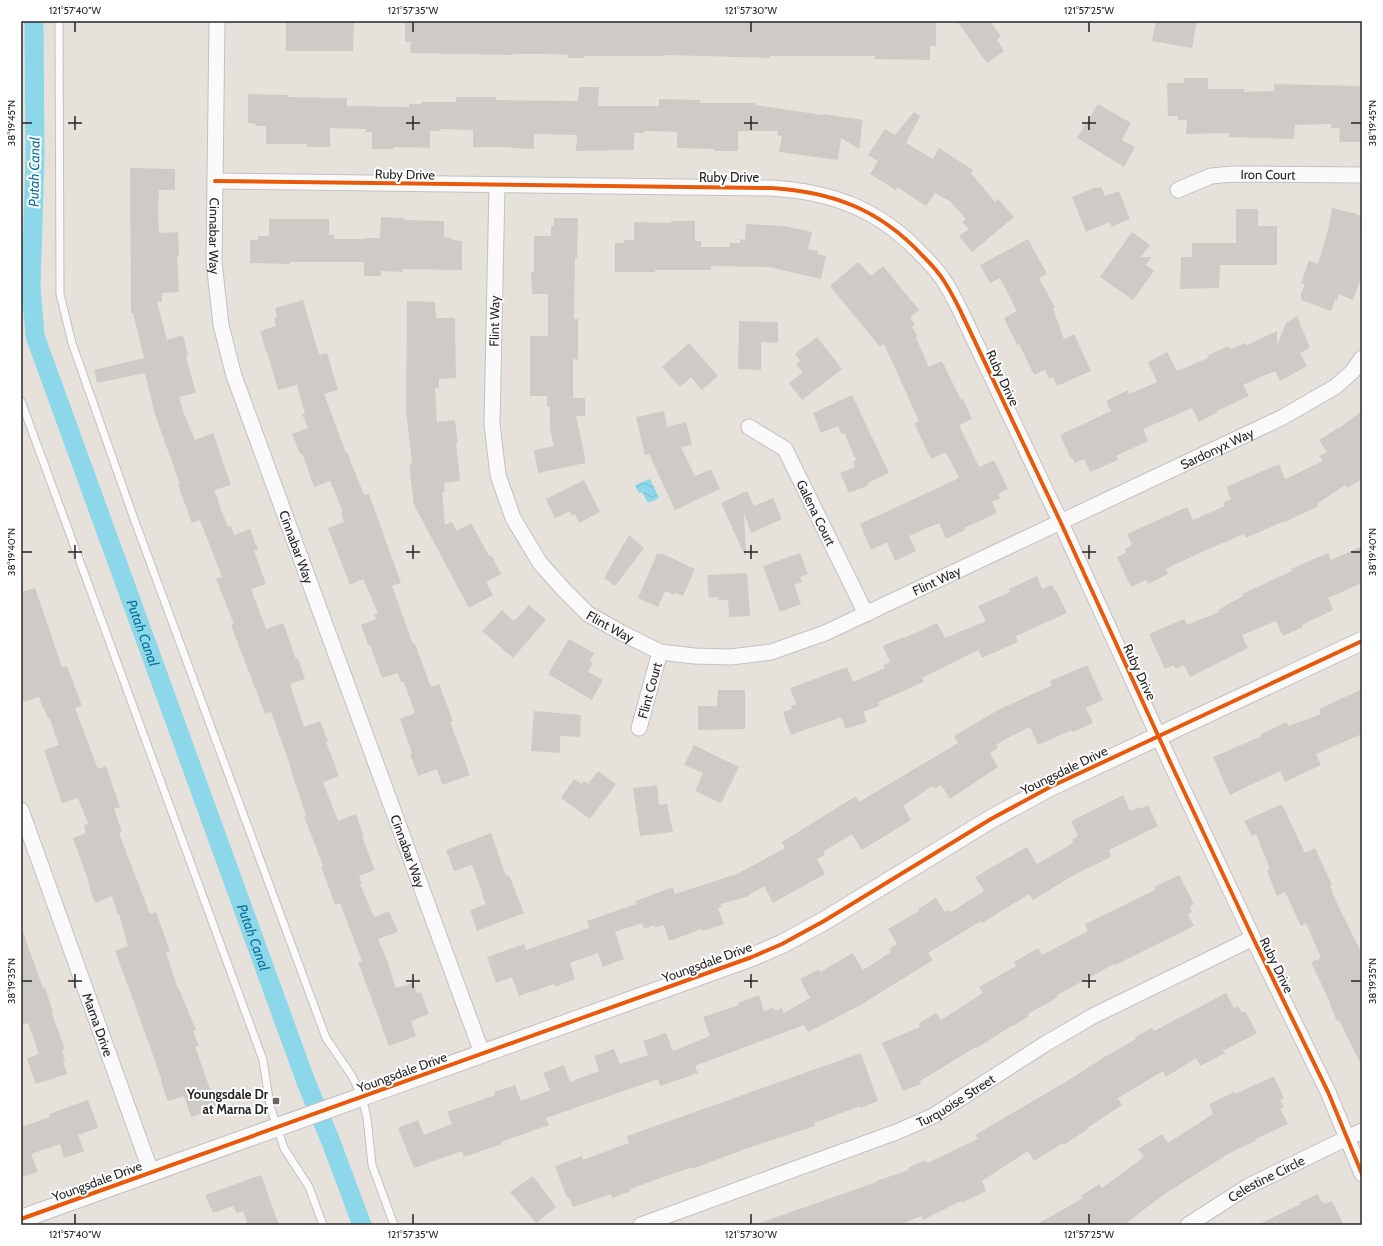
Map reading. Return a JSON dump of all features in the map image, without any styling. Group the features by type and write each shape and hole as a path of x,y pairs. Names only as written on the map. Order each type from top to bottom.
{"street":[{"name":"Cinnabar Way","path":"217,21 214,262 221,325 234,376 482,1054"},
{"name":"Iron Court","path":"1178,190 1211,176 1232,174 1362,175"},
{"name":"Ruby Drive","path":"215,181 794,189 834,198 857,206 895,229 913,244 944,280 960,310 1061,523 1253,938 1328,1092 1362,1174"},
{"name":"Flint Way","path":"497,185 492,424 498,475 513,518 540,563 588,614 660,652 694,656 731,657 771,652 825,633 1061,523"},
{"name":"Sardonyx Way","path":"1061,523 1281,418 1335,387 1352,372 1362,358"},
{"name":"Galena Court","path":"749,426 785,449 866,614"},
{"name":"Youngsdale Drive","path":"21,1219 355,1100 745,959 782,944 824,921 1020,802 1362,642"},
{"name":"Flint Court","path":"639,728 660,652"},
{"name":"Marna Drive","path":"21,810 151,1172"},
{"name":"Turquoise Street","path":"641,1225 899,1131 932,1116 1045,1044 1093,1016 1253,938"},
{"name":"Celestine Circle","path":"1188,1225 1247,1187 1362,1132"}],"lane":[{"path":"59,21 60,294 72,343 326,1038 352,1076 355,1100 367,1118 372,1165 394,1225"},
{"path":"21,401 263,1060 270,1106 280,1126 284,1148 309,1187 322,1225"}],"water":[{"path":"650,479 659,498 648,503 642,492 639,493 635,485"}],"building":[{"path":"286,21 354,21 353,51 286,51"},
{"path":"405,21 936,21 936,46 930,46 930,60 875,59 875,56 770,56 770,58 665,55 584,56 584,58 568,58 568,55 546,54 513,55 410,53 411,42 405,42"},
{"path":"957,21 990,21 1001,36 997,40 1004,51 987,63"},
{"path":"1156,21 1197,21 1192,48 1152,41"},
{"path":"1184,78 1208,78 1208,89 1244,89 1244,92 1274,91 1274,84 1360,86 1361,142 1339,142 1340,128 1331,128 1331,124 1295,125 1294,139 1229,137 1229,133 1186,134 1187,120 1178,120 1178,116 1168,116 1167,83 1184,83"},
{"path":"579,87 599,87 598,106 659,106 659,99 700,100 700,103 755,103 755,105 863,120 859,149 841,138 838,160 779,152 782,136 777,135 778,131 738,131 738,151 677,148 677,132 644,131 644,133 634,133 634,150 576,151 577,135 534,134 534,149 511,147 473,147 473,130 440,129 440,131 430,131 430,148 393,147 393,149 372,149 372,132 366,132 366,129 330,128 330,147 307,147 307,144 266,144 266,126 256,126 256,124 248,123 248,94 288,95 288,97 347,98 347,106 409,107 409,104 421,104 421,102 456,102 456,97 496,97 496,100 578,101"},
{"path":"1098,104 1131,123 1122,140 1135,147 1124,167 1077,138"},
{"path":"914,112 920,116 906,143 933,159 939,148 973,170 971,173 995,202 998,199 1014,217 972,252 959,236 969,229 962,222 966,219 951,202 935,193 926,206 897,187 896,190 870,174 878,161 868,155 885,129 895,135"},
{"path":"130,168 175,169 175,190 159,190 158,208 159,233 178,232 179,256 177,256 179,292 162,293 162,302 157,302 167,340 183,335 188,356 186,357 196,393 179,397 184,414 195,440 213,433 231,485 214,490 219,501 218,502 228,527 231,526 234,535 250,529 258,550 254,551 266,584 251,589 266,629 283,623 296,659 298,658 305,679 290,684 304,727 320,721 328,741 326,742 339,776 323,782 338,821 356,814 364,837 362,837 375,870 359,876 362,884 360,884 374,917 389,911 398,932 378,939 389,964 396,988 413,983 417,993 421,992 429,1014 411,1021 416,1036 389,1046 358,962 362,961 340,903 335,905 321,866 323,866 304,816 306,815 271,712 265,714 231,625 234,624 216,579 222,577 200,520 192,523 178,485 180,484 155,415 145,373 97,383 94,370 144,358 133,313 131,313"},
{"path":"1096,187 1101,187 1105,196 1119,191 1130,219 1111,227 1110,222 1086,232 1072,197"},
{"path":"1332,208 1361,216 1362,275 1353,300 1339,294 1337,301 1335,299 1331,311 1301,300 1301,294 1305,284 1301,283 1309,260 1318,264 1328,230"},
{"path":"1236,209 1258,209 1258,226 1277,226 1277,265 1220,265 1219,288 1180,289 1181,257 1192,257 1192,243 1236,243"},
{"path":"381,217 404,218 404,220 444,221 444,237 462,241 462,270 403,269 403,272 381,271 381,276 364,276 364,262 290,262 290,264 250,263 250,240 258,240 258,236 269,236 269,219 329,219 329,235 334,235 334,239 364,239 380,238"},
{"path":"554,218 578,218 577,258 575,258 574,319 578,319 578,360 573,359 573,398 585,398 585,416 576,416 585,463 538,473 534,450 554,446 550,429 550,406 547,406 547,396 530,396 530,336 548,336 548,294 532,294 531,272 534,272 534,236 551,236 551,226 554,226"},
{"path":"671,221 695,221 695,241 701,241 701,247 730,247 730,243 740,243 740,239 745,240 746,224 784,226 812,232 808,249 818,251 818,254 826,256 821,279 769,267 711,266 711,270 615,272 615,243 624,243 624,240 634,240 634,222 671,223"},
{"path":"1132,232 1150,245 1141,257 1152,257 1146,265 1154,271 1133,300 1100,277"},
{"path":"1028,239 1047,274 1039,278 1055,307 1053,309 1064,339 1074,334 1091,371 1057,386 1053,377 1049,379 1045,370 1034,375 1004,318 1017,311 1000,278 990,283 980,265"},
{"path":"858,262 871,276 883,266 919,310 910,318 915,325 912,327 918,336 916,338 929,367 942,361 972,419 959,425 979,467 994,460 1008,489 998,494 1000,498 992,502 997,513 964,528 965,530 946,539 939,523 909,536 916,551 895,561 887,542 871,550 860,524 959,478 946,452 931,459 914,423 919,421 884,344 880,347 830,286"},
{"path":"303,300 319,355 327,353 338,390 324,394 346,453 347,452 364,495 369,494 401,583 392,586 413,644 415,644 431,687 439,684 453,721 450,722 470,775 442,785 437,769 418,776 410,754 412,753 400,719 415,713 404,682 401,682 398,673 382,678 370,645 368,645 361,625 376,619 374,614 378,613 363,579 350,585 328,528 344,522 341,513 343,512 330,481 314,487 302,453 300,454 292,434 308,428 302,414 305,414 297,385 278,390 266,352 260,331 276,326 274,318 277,318 275,308"},
{"path":"407,301 435,302 436,318 455,318 456,378 439,379 439,388 435,388 437,422 455,420 458,443 456,443 460,481 444,483 445,491 442,492 445,525 452,522 457,531 471,523 489,556 491,555 501,574 486,582 493,595 469,608 414,505 409,465 412,464 406,409"},
{"path":"1297,316 1310,348 1300,353 1307,366 1280,381 1275,371 1243,385 1249,396 1217,411 1218,412 1199,422 1192,408 1143,429 1148,441 1116,456 1118,460 1090,472 1084,459 1075,463 1072,458 1071,459 1060,435 1111,411 1106,401 1128,390 1129,394 1157,382 1148,362 1167,352 1177,371 1208,358 1207,356 1228,346 1230,349 1245,343 1247,345 1277,331 1277,345 1286,323"},
{"path":"739,321 778,322 778,343 761,342 761,370 738,369"},
{"path":"817,337 842,369 802,400 789,383 803,372 796,364 800,361 795,354"},
{"path":"689,343 718,376 702,390 691,377 680,387 662,367"},
{"path":"852,395 889,473 868,483 869,485 849,493 840,473 855,467 853,461 856,460 844,433 842,434 838,426 821,433 813,413"},
{"path":"664,411 667,427 686,422 692,445 681,447 695,476 711,469 720,489 675,510 649,454 645,455 636,417"},
{"path":"1362,411 1362,479 1347,488 1345,485 1317,504 1319,506 1246,538 1244,534 1197,554 1166,569 1168,574 1148,584 1146,580 1131,587 1117,557 1126,553 1125,549 1132,545 1127,534 1187,507 1193,520 1225,506 1223,503 1231,499 1226,487 1279,464 1285,479 1323,461 1319,456 1327,452 1319,440 1338,429"},
{"path":"584,480 600,512 579,523 575,514 572,516 570,511 555,518 546,499"},
{"path":"747,491 754,506 773,498 782,519 751,533 744,513 745,556 721,503"},
{"path":"629,535 644,548 615,586 604,578"},
{"path":"1362,546 1362,583 1328,598 1333,610 1302,625 1303,627 1283,636 1276,621 1242,635 1248,648 1190,677 1184,665 1176,669 1174,665 1165,669 1149,634 1184,619 1187,625 1219,612 1218,610 1243,596 1242,594 1292,571 1291,569 1328,553 1331,560"},
{"path":"800,553 808,574 800,577 802,582 794,585 801,604 780,612 763,566"},
{"path":"657,554 663,554 695,569 683,596 675,593 674,595 665,591 658,607 638,598"},
{"path":"747,573 750,616 729,617 728,600 718,600 718,597 709,598 707,575"},
{"path":"1037,576 1042,589 1052,585 1067,613 1016,636 1018,642 982,658 978,650 922,678 924,682 878,702 879,706 863,712 867,722 846,729 841,717 791,735 783,712 792,709 791,706 796,704 790,688 847,667 853,682 885,668 883,665 890,662 883,646 937,623 945,638 986,621 978,606 1010,592 1009,589"},
{"path":"35,588 62,667 67,666 82,706 75,708 98,769 106,766 120,807 114,809 122,832 119,833 150,914 156,912 170,951 166,953 178,989 196,1030 193,1031 199,1046 195,1047 217,1108 191,1117 184,1096 168,1101 161,1082 162,1081 115,951 128,946 112,896 95,903 73,838 86,833 84,825 88,824 78,798 62,803 44,750 59,745 49,717 48,718 44,708 43,709 39,697 24,702 21,693 21,592"},
{"path":"529,605 546,620 513,658 482,631 502,610 514,621"},
{"path":"569,639 594,653 590,661 593,663 588,672 603,680 592,700 548,674"},
{"path":"1087,665 1103,700 1086,708 1093,723 1073,732 1072,730 1038,745 1030,727 1013,735 996,745 998,748 990,753 998,767 950,799 941,785 934,789 932,786 903,806 911,820 862,850 852,834 823,852 825,855 817,859 825,874 773,903 764,886 746,897 720,904 722,907 718,908 724,924 703,931 702,929 669,941 664,925 655,928 655,925 644,929 642,923 615,932 624,959 603,967 598,953 570,963 575,979 555,987 554,984 519,996 512,977 496,983 487,957 524,944 526,950 589,928 587,921 636,904 635,901 673,887 675,894 737,874 785,848 782,842 856,796 859,802 958,743 954,736 998,710 1052,685 1050,681"},
{"path":"1362,689 1362,734 1316,754 1321,765 1285,782 1280,771 1230,795 1213,757 1262,736 1261,734 1287,722 1288,726 1321,714 1319,709"},
{"path":"718,690 745,690 745,729 698,730 698,706 717,706"},
{"path":"534,711 581,715 580,737 560,736 560,753 531,751"},
{"path":"694,745 739,767 721,803 695,791 703,773 684,765"},
{"path":"598,771 616,784 590,819 561,798 574,779 582,784 584,781 588,784"},
{"path":"657,785 659,805 667,804 673,832 640,836 633,788"},
{"path":"1123,795 1130,811 1140,807 1141,809 1148,805 1158,826 1109,850 1111,857 1074,875 1033,900 1029,894 982,923 981,921 928,953 933,960 859,1006 808,1032 804,1025 695,1066 698,1073 660,1086 658,1079 546,1118 549,1125 501,1142 502,1144 464,1157 462,1151 414,1168 398,1128 418,1120 424,1135 452,1124 447,1112 495,1095 494,1092 515,1085 521,1101 550,1090 543,1073 564,1065 570,1082 599,1071 594,1056 614,1049 620,1064 648,1055 643,1041 666,1033 673,1051 710,1036 703,1017 739,1005 738,1003 759,995 764,1011 774,1007 775,1011 782,1008 784,1013 810,998 800,979 819,969 820,972 853,953 863,970 891,952 889,949 897,944 888,929 919,911 918,909 936,898 945,912 950,910 951,912 984,891 975,877 1027,847 1037,864 1073,843 1072,839 1078,836 1071,821"},
{"path":"1282,804 1305,853 1315,848 1332,885 1330,886 1336,901 1362,954 1362,1067 1339,1020 1337,1021 1311,962 1321,958 1306,923 1301,926 1285,892 1277,896 1267,871 1270,869 1256,834 1252,836 1244,821"},
{"path":"491,833 506,876 509,875 524,913 477,931 470,910 486,904 472,865 454,871 446,850"},
{"path":"1179,875 1194,904 1190,907 1192,912 1188,914 1194,926 1115,965 1114,964 1057,995 1058,997 1028,1014 1029,1016 920,1081 921,1084 903,1091 882,1043 920,1027 918,1024 936,1013 941,1020 983,993 979,987 1016,966 1014,962 1038,948 1042,955 1088,931 1085,924 1155,890 1154,887"},
{"path":"23,932 43,988 45,987 53,1013 52,1014 65,1049 62,1050 65,1061 63,1061 67,1074 36,1084 27,1059 39,1054 28,1023 21,1025 21,933"},
{"path":"1226,993 1234,1008 1238,1006 1242,1013 1245,1011 1257,1033 1223,1051 1225,1053 1200,1066 1196,1058 1166,1077 1163,1071 1118,1098 1122,1105 1064,1145 1063,1143 1034,1161 1028,1151 982,1181 986,1191 961,1203 961,1201 923,1220 921,1216 900,1225 760,1225 759,1223 909,1170 908,1168 925,1160 927,1163 978,1139 975,1135 1136,1039 1135,1037 1152,1028 1154,1031"},
{"path":"861,1053 878,1101 814,1123 815,1126 630,1189 631,1191 612,1198 611,1194 573,1207 569,1197 567,1198 555,1166 582,1156 583,1160 629,1143 627,1136"},
{"path":"1274,1076 1284,1098 1280,1100 1284,1107 1280,1109 1288,1124 1228,1154 1163,1195 1124,1225 1036,1225 1083,1198 1081,1196 1099,1184 1102,1188 1144,1157 1138,1149 1162,1134 1168,1143 1213,1114 1209,1104"},
{"path":"88,1100 98,1127 78,1135 84,1151 64,1158 60,1144 31,1154 38,1172 21,1177 21,1127 50,1117 49,1114"},
{"path":"261,1175 279,1225 248,1225 243,1211 237,1213 233,1206 213,1213 205,1195"},
{"path":"533,1176 556,1207 536,1223 510,1192"},
{"path":"1318,1194 1321,1202 1323,1201 1324,1204 1332,1201 1344,1225 1257,1225 1301,1204 1300,1202"}],"waterway":[{"name":"Putah Canal","path":"34,21 35,159 31,286 35,336 306,1082 331,1142 362,1225"}],"cycle path":[{"path":"215,181 771,188 815,194 854,206 872,215 906,239 939,274 960,310 1061,523 1172,766 1328,1092 1362,1174"},
{"path":"21,1219 752,957 782,944 824,921 991,819 1050,787 1362,641"}],"place":[{"name":"Youngsdale Dr at Marna Dr","path":"276,1101"}]}
